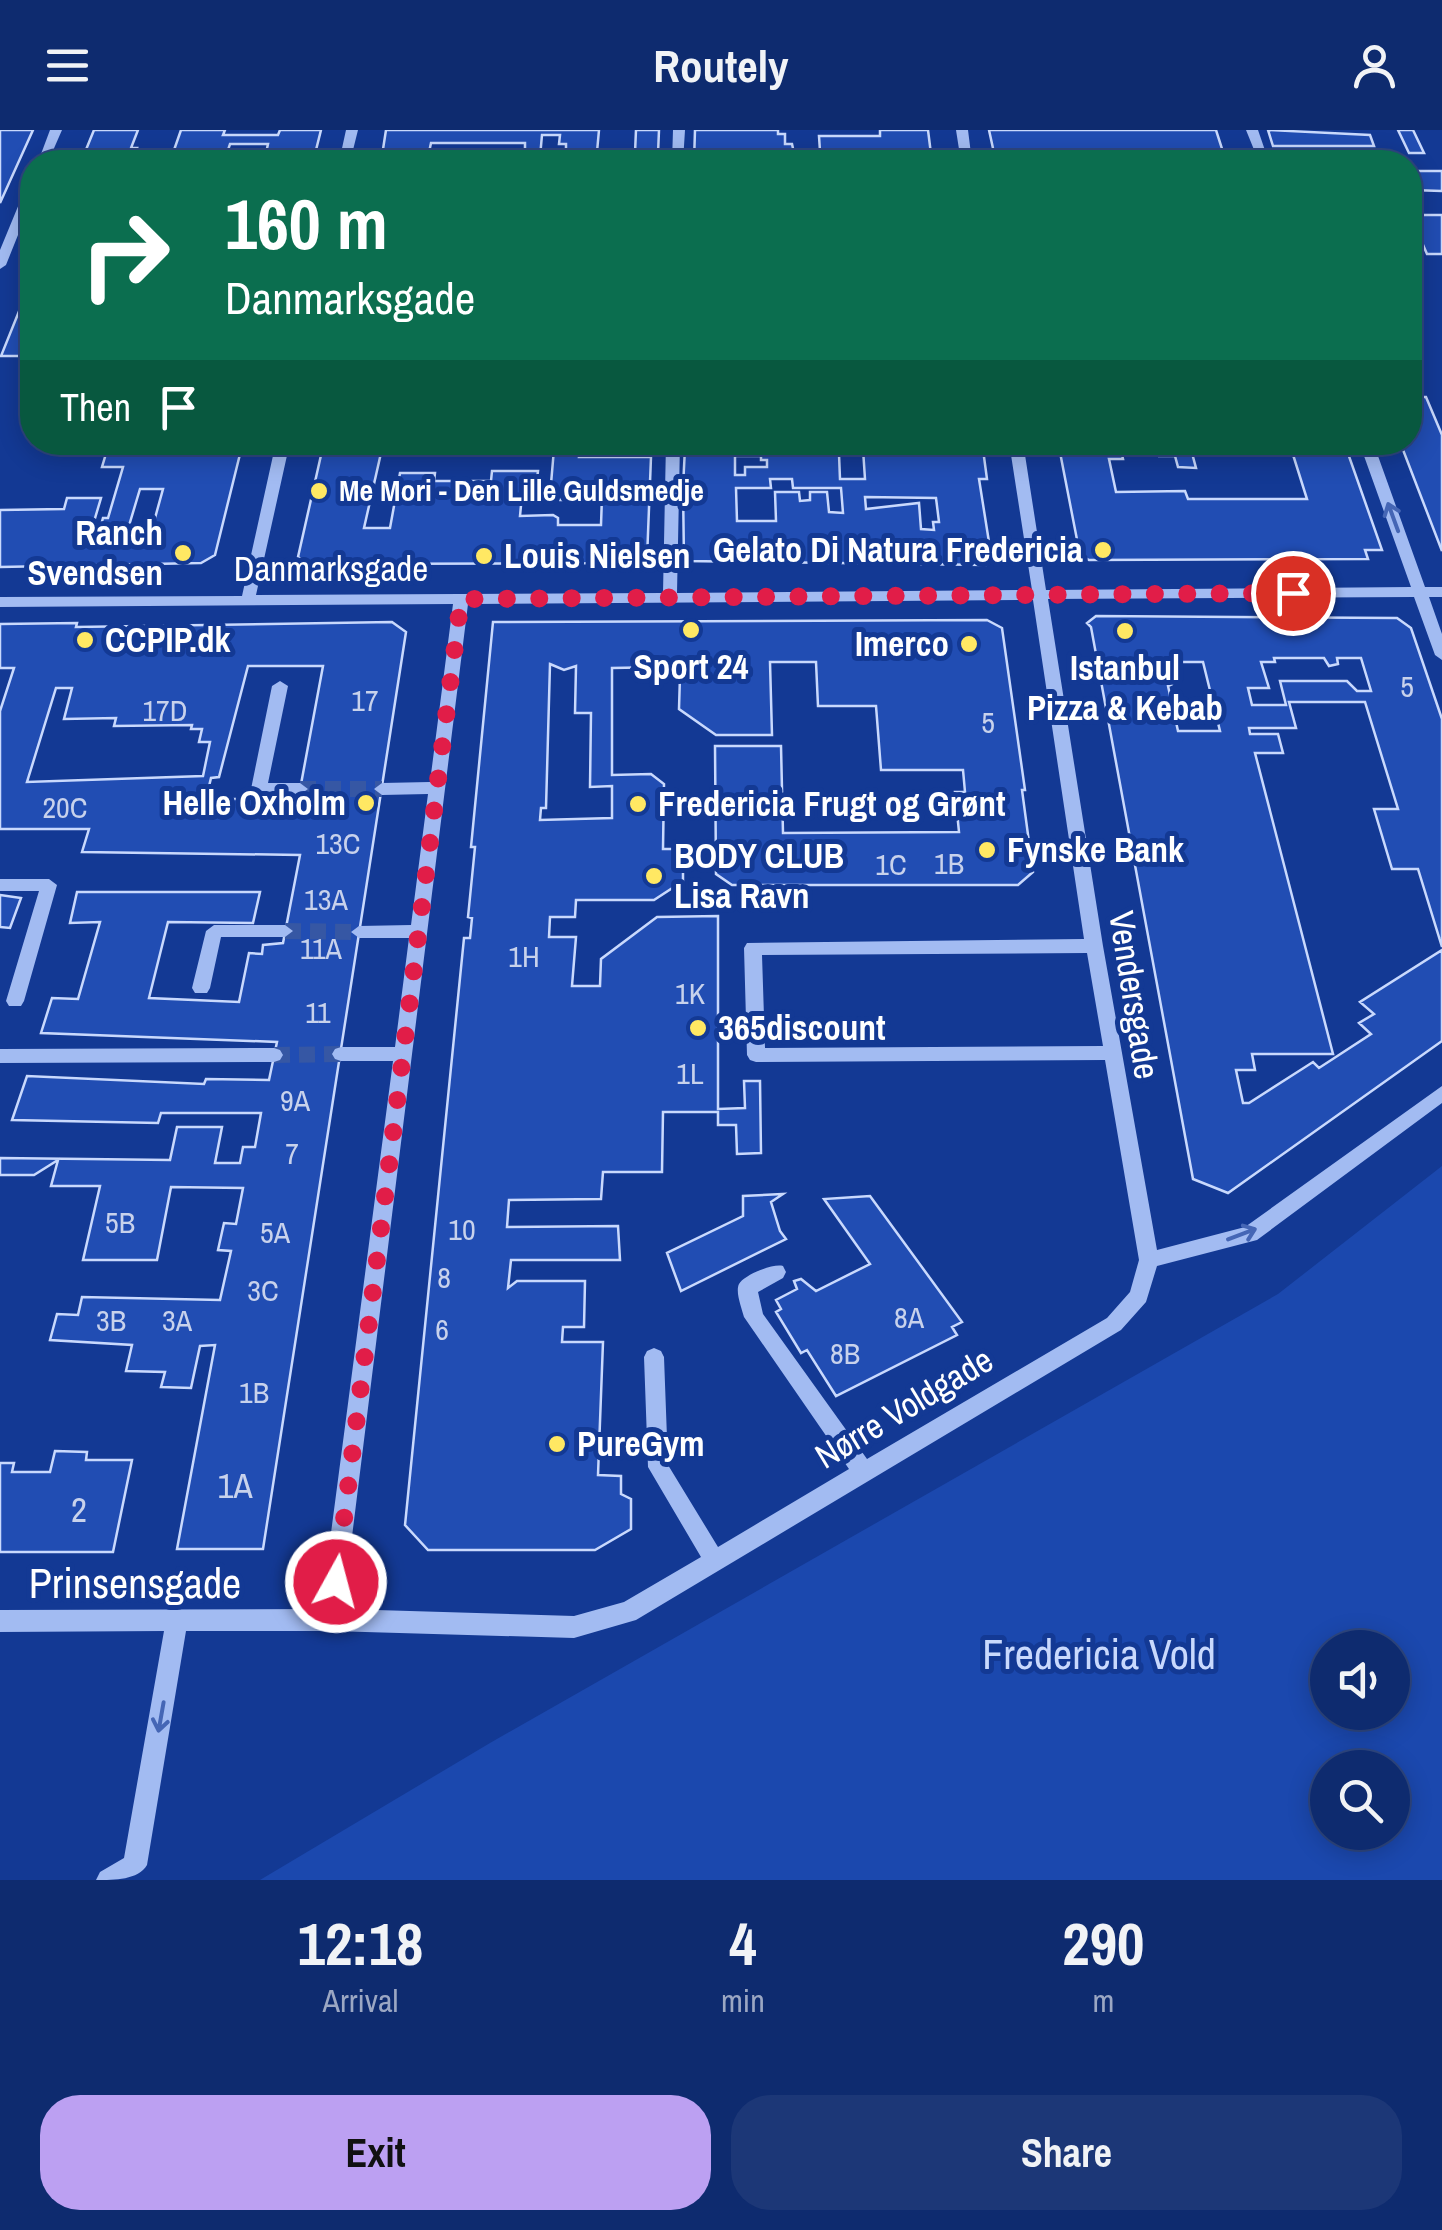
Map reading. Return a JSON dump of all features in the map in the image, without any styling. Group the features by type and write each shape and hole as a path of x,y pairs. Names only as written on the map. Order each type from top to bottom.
{"street":[{"path":"0,265 20,216"},
{"path":"248,599 279,455"},
{"path":"670,598 673,455"},
{"name":"Vendersgade","path":"1018,455 1094,946 1149,1260"},
{"path":"1371,455 1442,655"},
{"name":"Danmarksgade","path":"0,602 1442,592"},
{"path":"331,1620 461,599"},
{"path":"280,686 259,790 300,789"},
{"path":"382,789 436,788"},
{"path":"0,886 49,886 15,1001"},
{"path":"200,988 214,931 285,932"},
{"path":"359,932 418,931"},
{"path":"1094,946 753,948 756,1055 1113,1052"},
{"path":"340,1054 402,1054"},
{"path":"0,1056 274,1055"},
{"path":"1149,1260 1250,1234 1442,1093"},
{"name":"Nørre Voldgade","path":"331,1620 574,1627 628,1612 1114,1324 1139,1296 1149,1260"},
{"path":"776,1272 747,1288 754,1317 864,1472"},
{"path":"654,1357 658,1466 715,1560"},
{"name":"Prinsensgade","path":"0,1621 331,1620"},
{"path":"108,1880 135,1865 178,1621"}],"green space":[{"name":"Fredericia Vold","path":"1442,1166 1442,1880 260,1880 490,1743 1278,1294"}],"building":[{"path":"0,130 33,130 24,150 20,150 20,159 0,203"},
{"path":"94,130 138,130 131,148 136,150 86,150"},
{"path":"181,130 278,135 280,130 321,130 316,150 267,150 268,144 230,144 228,150 174,150"},
{"path":"386,130 599,130 597,150 566,150 566,144 559,144 560,135 542,135 541,150 525,150 525,143 431,143 430,150 383,150"},
{"path":"636,130 659,130 658,150 635,150"},
{"path":"695,130 778,130 778,134 785,134 785,144 792,144 793,150 694,150"},
{"path":"880,130 928,130 930,150 820,150 819,136 880,136"},
{"path":"989,130 1216,130 1222,150 993,150"},
{"path":"1268,130 1370,135 1374,146 1273,146"},
{"path":"1398,130 1413,130 1424,153 1408,150"},
{"path":"1422,171 1442,171 1442,191 1422,190"},
{"path":"1422,215 1442,215 1442,254 1427,254 1422,243"},
{"path":"20,309 20,356 1,356"},
{"path":"1422,397 1426,397 1442,435 1442,551 1405,455 1422,455"},
{"path":"106,455 240,455 215,555 201,563 0,567 0,510 64,509 67,498 101,498 93,525 101,525 103,518 108,518 123,467 102,467","holes":["140,489 163,489 152,529 128,529"]},
{"path":"321,455 381,455 364,528 390,528 400,473 435,473 434,481 491,481 492,471 538,471 535,495 522,495 520,516 553,515 558,518 558,525 601,525 602,496 613,496 613,485 582,485 581,500 560,500 551,484 553,455 651,457 647,559 639,563 308,564 298,557"},
{"path":"685,455 839,455 840,479 865,479 863,455 984,455 987,479 979,479 992,561 986,565 684,561","holes":["735,456 761,456 761,460 767,460 767,467 745,467 745,475 735,475","770,479 792,479 793,488 841,488 843,513 829,512 827,492 810,492 810,500 800,501 799,492 775,492 776,521 737,521 736,488 771,488","865,497 936,498 939,522 933,522 934,530 921,529 919,503 866,509"]},
{"path":"1061,455 1122,455 1123,459 1109,459 1116,492 1185,491 1188,499 1307,499 1293,455 1349,455 1382,550 1365,550 1368,559 1089,560 1080,555"},
{"path":"1192,455 1196,468 1178,467 1175,456 1159,456"},
{"path":"1096,616 1397,618 1411,628 1442,719 1442,947 1418,869 1392,869 1374,809 1398,809 1365,702 1289,702 1296,728 1249,728 1250,734 1278,734 1283,753 1255,753 1333,1054 1252,1054 1255,1070 1236,1070 1243,1103 1249,1103 1313,1062 1319,1068 1371,1034 1359,1023 1374,1014 1360,1002 1442,950 1442,1041 1228,1193 1193,1179 1091,627 1087,623","holes":["1274,658 1324,658 1329,666 1338,664 1337,658 1361,658 1371,691 1357,691 1347,681 1280,681 1286,705 1252,705 1248,688 1269,688 1261,662 1275,662","1170,662 1203,662 1220,731 1178,731 1168,686 1179,681 1178,677 1164,674 1162,667"]},
{"path":"987,620 1002,628 1025,790 1033,872 1018,885 732,885 716,874 715,746 781,746 783,833 959,832 955,792 965,792 963,770 881,770 876,706 818,706 816,662 770,662 772,735 716,735 679,709 680,676 672,676 666,667 612,668 612,775 651,774 664,784 663,849 683,849 683,881 654,900 576,900 575,917 550,917 549,937 576,937 572,986 600,986 601,959 657,917 718,916 718,1109 745,1108 744,1081 760,1081 761,1153 737,1154 736,1125 718,1125 718,1112 663,1112 662,1172 603,1172 601,1199 509,1200 507,1227 618,1226 620,1260 511,1260 508,1288 517,1281 585,1281 584,1327 563,1327 562,1342 603,1342 598,1475 621,1476 621,1494 631,1499 631,1529 595,1550 428,1550 405,1525 464,938 470,938 472,918 468,917 475,847 471,847 493,622","holes":["550,664 564,670 576,666 575,713 591,713 590,787 612,786 612,818 540,820 541,808 546,808"]},
{"path":"392,622 406,632 263,1549 177,1549 215,1345 200,1346 191,1388 161,1387 165,1372 126,1371 132,1345 50,1340 57,1314 78,1315 82,1297 220,1300 231,1251 218,1250 224,1223 236,1224 243,1188 171,1187 157,1260 83,1260 100,1186 51,1186 58,1160 34,1175 0,1175 0,1158 170,1160 177,1127 222,1127 215,1163 240,1163 243,1147 255,1147 261,1113 161,1113 158,1123 12,1120 27,1076 204,1084 206,1079 269,1080 277,1042 41,1033 52,998 78,999 100,922 70,923 77,892 260,892 253,923 168,922 149,998 239,1002 249,953 262,954 263,945 283,943 300,855 82,852 89,829 0,829 0,711 14,668 0,668 0,624 77,623 76,627","holes":["248,666 323,666 296,811 262,811 265,799 206,799 211,778 219,777","56,688 72,688 64,719 116,718 114,726 192,725 191,729 202,729 199,742 210,742 203,776 27,782"]},
{"path":"0,895 21,898 10,928 0,927"},
{"path":"783,1194 771,1202 786,1239 681,1291 667,1253 743,1216 743,1196"},
{"path":"870,1196 962,1322 952,1327 957,1335 836,1396 807,1350 801,1353 776,1312 781,1309 776,1300 797,1289 794,1281 801,1279 816,1291 870,1264 824,1199"},
{"path":"55,1451 87,1452 86,1460 132,1460 113,1552 0,1552 0,1463 14,1463 12,1472 50,1472"}],"tunnel":[{"path":"300,789 382,789"},
{"path":"285,931 359,932"},
{"path":"274,1055 341,1054"}],"place":[{"name":"Me Mori - Den Lille Guldsmedje","path":"319,491"},
{"name":"Gelato Di Natura Fredericia","path":"1103,550"},
{"name":"Ranch Svendsen","path":"183,553"},
{"name":"Louis Nielsen","path":"484,556"},
{"name":"Sport 24","path":"691,630"},
{"name":"Istanbul Pizza & Kebab","path":"1125,631"},
{"name":"CCPIP.dk","path":"85,640"},
{"name":"Imerco","path":"969,644"},
{"name":"Helle Oxholm","path":"366,803"},
{"name":"Fredericia Frugt og Grønt","path":"638,804"},
{"name":"Fynske Bank","path":"987,850"},
{"name":"BODY CLUB Lisa Ravn","path":"654,876"},
{"name":"365discount","path":"698,1028"},
{"name":"PureGym","path":"557,1444"}],"route":[{"path":"336,1582 461,599 1293,593"}]}
